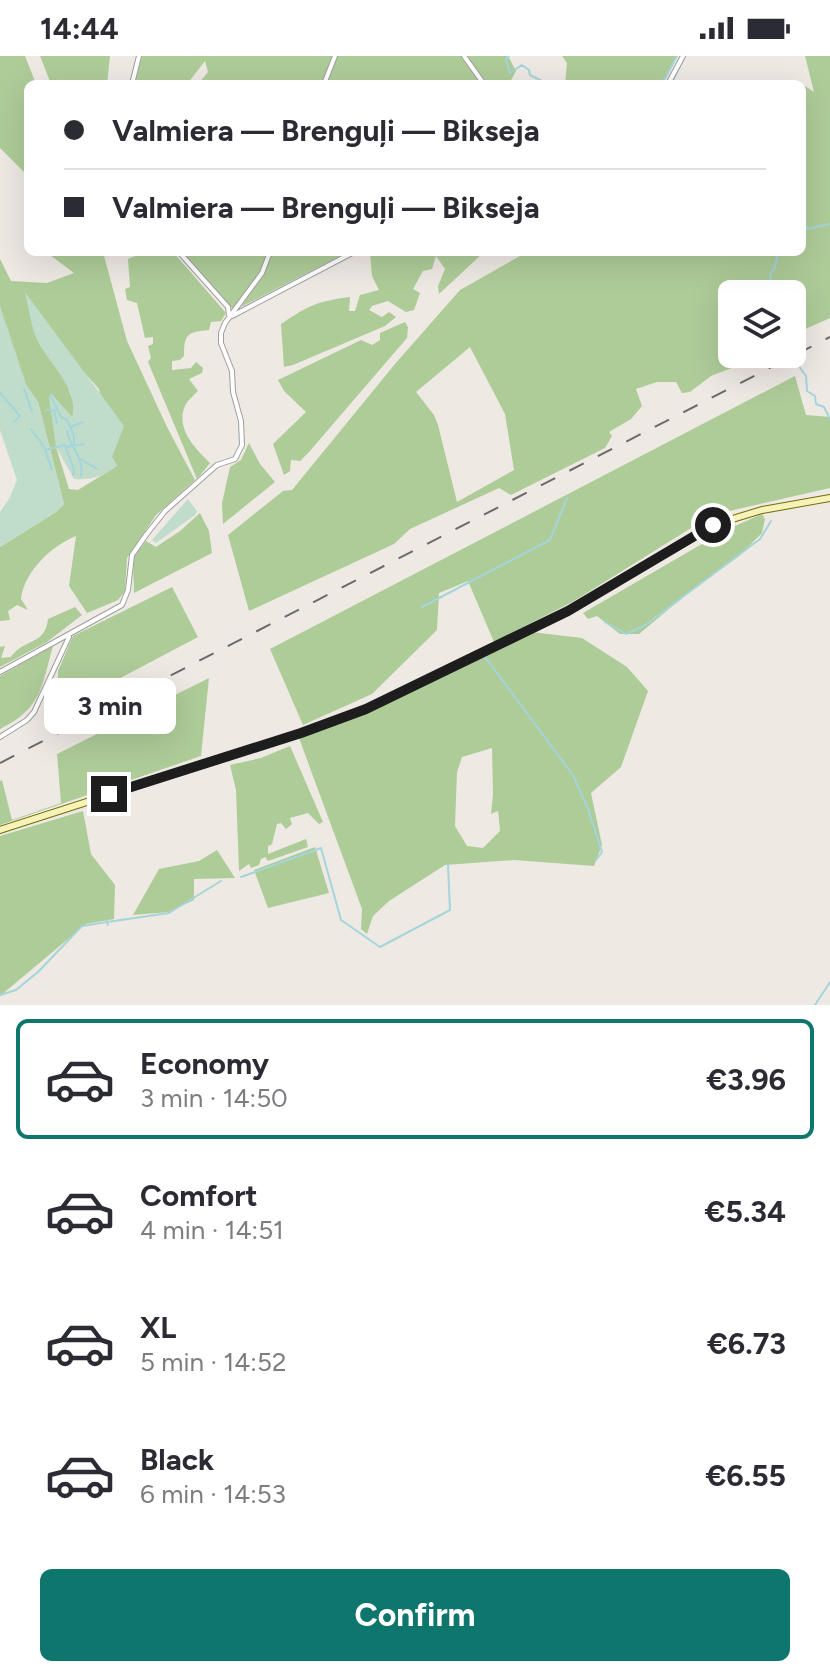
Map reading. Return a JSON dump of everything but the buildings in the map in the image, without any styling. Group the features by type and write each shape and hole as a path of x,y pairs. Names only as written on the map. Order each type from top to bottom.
{"main road":[{"path":"0,830 366,709 568,611 713,525 762,510 830,498"}],"street":[{"path":"133,80 139,56"},
{"path":"326,80 335,56"},
{"path":"464,56 481,80"},
{"path":"670,80 683,56"},
{"path":"183,256 228,307 229,317"},
{"path":"0,672 122,605 128,590 132,555 146,535 165,511 217,465 238,455 242,445 241,421 229,360 221,343 222,329 262,273 268,256"},
{"path":"229,317 346,256"},
{"path":"0,737 34,712 70,634"}],"green space":[{"path":"0,56 25,56 34,80 24,80 24,172 0,148"},
{"path":"40,56 110,56 107,80 49,80"},
{"path":"142,56 508,56 516,71 511,80 201,80 208,72 205,61 190,80 136,80"},
{"path":"562,56 677,56 664,80 565,80 567,63"},
{"path":"805,56 830,56 830,318 806,329 806,280 718,280 718,368 731,368 711,376 690,392 682,393 676,382 657,382 636,389 642,406 631,419 609,432 612,436 605,448 511,495 499,488 410,529 394,544 249,611 228,535 283,491 292,490 460,290 520,256 806,256 806,87 814,92","holes":["470,347 505,414 514,470 457,502 438,425 416,392"]},
{"path":"51,256 104,256 127,341 195,480 156,515 127,558 125,591 118,600 87,613 69,586 76,536 48,553 27,579 21,599 28,610 17,605 8,611 10,620 0,621 0,547 64,504 38,402 26,385 0,307 0,259 11,281 47,283 74,273","holes":["75,362 99,389 112,457 117,466 78,490 69,489 56,447 69,414 73,418 74,404 69,391"]},
{"path":"135,256 176,256 226,313 221,321 211,322 209,330 188,336 184,356 172,361 172,370 191,368 196,362 203,368 202,373 189,379 198,391 186,404 183,414 188,438 210,463 197,479 148,362 151,358 148,346 153,344 153,337 145,338 137,303 127,300 125,289 130,287 128,259"},
{"path":"186,256 266,256 260,273 232,308"},
{"path":"270,256 340,256 241,307"},
{"path":"370,256 436,256 432,269 423,271 413,289 420,293 414,310 406,312 388,301 372,306 369,310 382,317 389,312 396,317 385,326 284,367 281,324 313,305 350,297 349,311 355,311 360,295 379,290 372,276"},
{"path":"436,256 480,256 439,294 438,286 445,269"},
{"path":"25,292 124,426 112,457 117,466 102,475 74,479 56,447 49,398 51,393 72,417 72,397 38,342"},
{"path":"0,307 26,385 38,402 64,504 0,547 0,512 17,480 0,430"},
{"path":"405,322 407,338 309,452 300,461 291,460 290,471 284,475 273,444 306,412 284,391 278,380 361,340 372,345 380,340 380,333"},
{"path":"795,376 806,415 830,417 830,488 712,515 574,601 494,642 468,581 439,593 437,630 372,694 303,725 270,649"},
{"path":"249,443 260,464 275,482 223,524 222,503 230,467 241,460"},
{"path":"188,499 197,511 195,515 156,543 152,540"},
{"path":"200,513 209,531 212,553 134,593 133,558 146,541 156,547"},
{"path":"762,514 765,519 762,533 738,557 695,587 639,634 620,634 597,616 588,619 583,613 726,530"},
{"path":"172,587 198,637 58,711 58,671 73,636"},
{"path":"75,607 82,615 47,642 0,667 0,647 5,646 1,658 11,657 43,634 48,619"},
{"path":"531,632 582,638 627,667 648,691 621,767 591,793 602,845 594,866 514,860 445,865 389,901 373,916 367,934 361,929 362,909 299,738 356,717","holes":["492,748 491,814 498,811 500,831 483,848 467,846 455,826 457,772 462,757"]},
{"path":"53,646 42,685 32,705 0,729 0,676"},
{"path":"209,678 201,756 0,825 0,781 12,820 61,803 57,754"},
{"path":"290,746 323,822 319,824 308,813 290,818 292,824 286,829 281,823 277,824 268,854 306,839 308,847 268,861 265,857 259,865 251,868 249,864 239,871 236,790 230,765 261,758"},
{"path":"83,811 91,854 115,885 114,919 86,924 0,996 0,836"},
{"path":"315,847 329,893 268,908 254,870"},
{"path":"217,850 235,878 194,879 194,900 169,912 133,915 159,869 199,861"}],"waterway":[{"path":"509,56 506,59 510,73 522,65 530,75 540,80"},
{"path":"664,80 677,56"},
{"path":"673,80 685,56"},
{"path":"806,226 807,229 830,224"},
{"path":"771,280 770,274 777,256"},
{"path":"800,368 806,376 807,391 815,396 816,404 824,407 830,419"},
{"path":"24,389 32,411"},
{"path":"0,393 20,416 14,422"},
{"path":"51,396 61,417 67,420 74,435 74,444"},
{"path":"47,410 55,410"},
{"path":"54,411 57,423"},
{"path":"70,427 83,422"},
{"path":"31,429 44,447 52,470"},
{"path":"67,431 81,464 81,476"},
{"path":"66,447 84,444"},
{"path":"45,450 65,445 73,475"},
{"path":"81,459 97,469"},
{"path":"422,607 550,540 567,498"},
{"path":"605,622 626,634 644,626 760,539 771,521"},
{"path":"485,657 573,775 602,852 596,860"},
{"path":"241,877 321,848 341,920 380,947 450,910 448,865"},
{"path":"107,920 169,913 221,881"},
{"path":"0,995 16,990 38,972 82,926 107,922 108,925"},
{"path":"815,1005 830,982"}],"railway":[{"path":"0,763 830,337"}],"route":[{"path":"109,794 366,709 568,611 713,525"}]}
